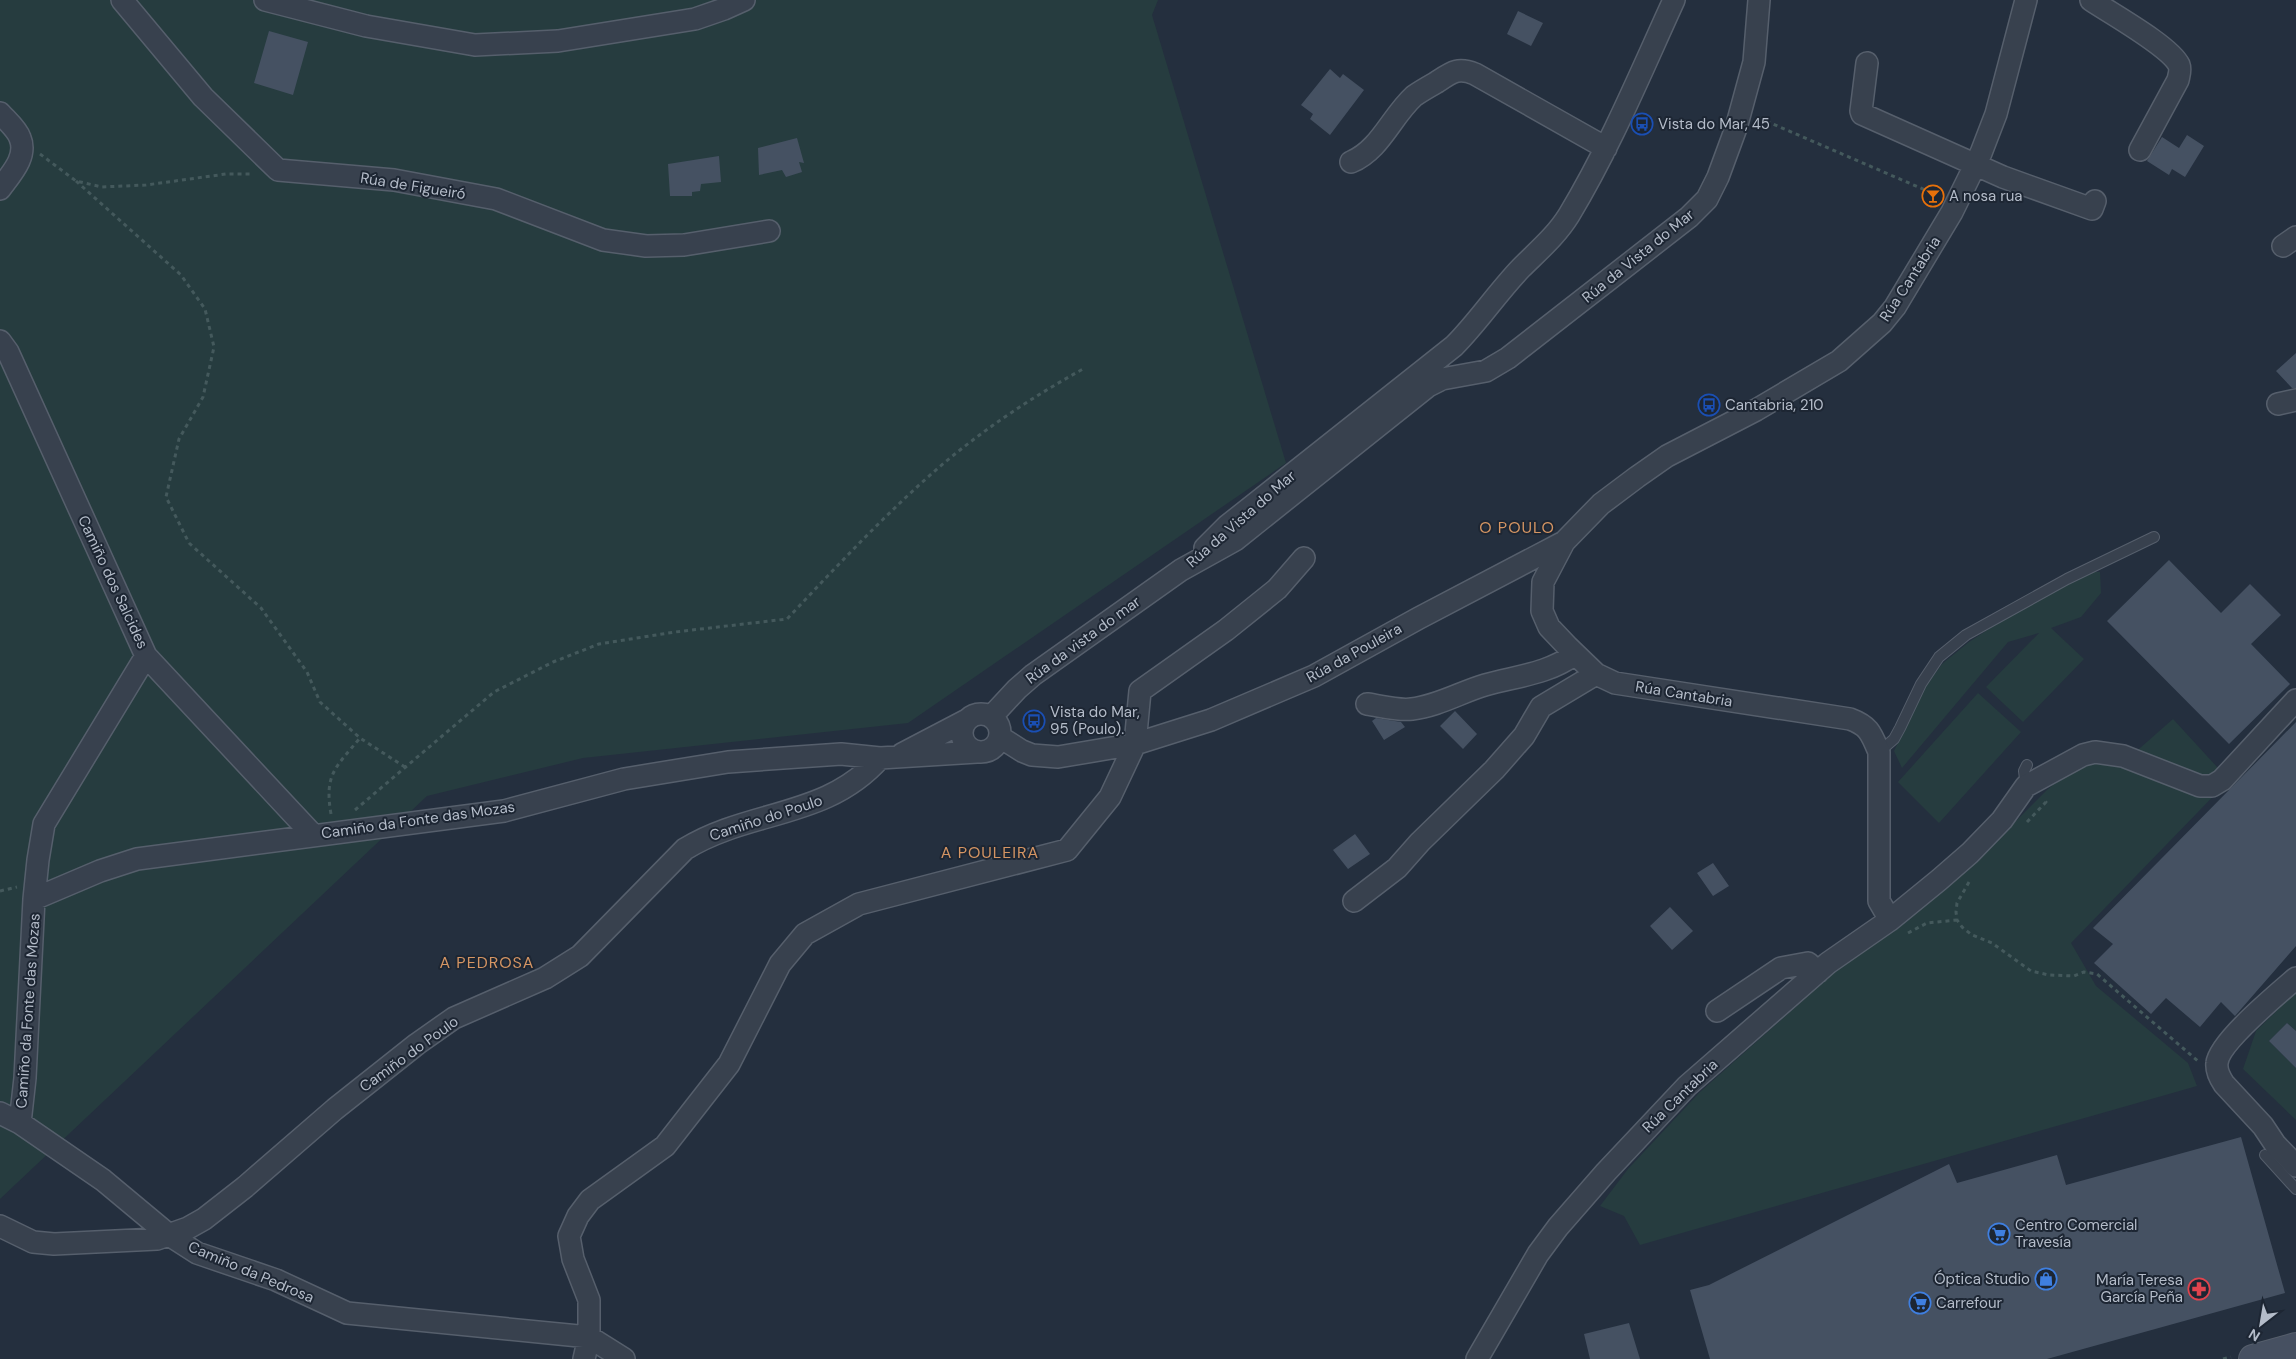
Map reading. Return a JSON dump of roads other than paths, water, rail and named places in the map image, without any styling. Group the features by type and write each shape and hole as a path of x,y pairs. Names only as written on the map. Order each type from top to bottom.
{"main road":[{"path":"2253,1359 2296,1347"}],"street":[{"name":"Rúa de Figueiró","path":"122,0 203,98 278,170 394,180 496,199 603,240 646,246 684,245 770,231"},
{"path":"265,0 366,26 476,45 558,41 695,19 744,0"},
{"name":"Rúa da Vista do Mar","path":"1182,570 1228,526 1436,360 1466,333 1520,269 1551,240 1568,215 1606,148 1674,0"},
{"name":"Rúa da Vista do Mar","path":"1182,570 1235,540 1428,386 1442,378 1471,375 1486,371 1508,358 1689,217 1707,199 1718,177 1741,110 1754,62 1759,0"},
{"name":"Rúa Cantabria","path":"1477,1359 1538,1254 1558,1227 1606,1172 1687,1086 1828,963 1890,920 1879,901 1879,752 1864,724 1850,719 1615,683 1596,674 1549,627 1542,612 1543,582 1564,542 1619,490 1667,456 1784,394 1839,361 1872,334 1895,307 1952,212 1976,165 1996,114 2026,0"},
{"path":"2091,0 2158,44 2179,64 2178,80 2140,150"},
{"path":"1868,63 1862,114 1976,165 2092,209 2095,201"},
{"path":"1351,162 1363,157 1372,149 1415,96 1447,76 1464,70 1476,74 1606,148"},
{"path":"0,113 20,138 22,154 14,171 0,188"},
{"name":"Camiño dos Salcides","path":"0,341 8,352 146,656 313,835"},
{"path":"1436,360 1471,375"},
{"name":"Rúa da Pouleira","path":"1000,737 1022,751 1045,756 1082,754 1134,744 1211,720 1283,691 1345,660 1419,618 1564,542"},
{"path":"584,1359 589,1337 589,1300 573,1259 569,1236 578,1216 590,1200 665,1146 729,1064 780,964 805,934 860,904 1067,850 1110,796 1134,744 1140,691 1226,630 1277,589 1304,558"},
{"name":"Rúa da vista do mar","path":"991,716 1033,675 1182,570"},
{"path":"1367,704 1410,710 1427,707 1486,685 1544,671 1562,664 1575,654"},
{"name":"Camiño da Fonte das Mozas","path":"20,1123 25,1078 34,899 44,824 146,656"},
{"path":"1354,901 1397,868 1451,810 1494,770 1524,736 1540,707 1596,674"},
{"path":"1890,920 1970,853 2002,820 2027,775 2095,752 2123,756 2187,782 2200,786 2212,786 2222,780 2296,700"},
{"path":"887,757 925,743 967,720 979,714 991,716 999,725 1000,737 994,748 983,753 969,748 964,741 963,728 967,720"},
{"name":"Camiño da Fonte das Mozas","path":"34,899 100,871 137,859 504,811 624,779 728,762 841,754 924,757 977,752"},
{"name":"Camiño do Poulo","path":"0,1226 33,1242 54,1244 157,1239 188,1228 220,1207 335,1110 454,1018 545,978 580,956 685,849 702,838 721,830 800,808 833,795 863,776 887,757"},
{"path":"1717,1011 1781,968 1808,963 1818,972"},
{"path":"2296,978 2232,1038 2222,1051 2217,1062 2219,1077 2224,1084 2263,1126 2275,1144 2296,1166"},
{"name":"Camiño da Pedrosa","path":"0,1113 20,1123 103,1180 170,1235 197,1253 276,1280 347,1313 502,1330 589,1337 624,1359"}],"lane":[{"path":"1879,752 1894,738 1921,684 1939,658 1966,635 2067,579 2154,537"},
{"path":"2265,1155 2296,1189"}],"place":[{"name":"Vista do Mar, 45","path":"1642,124"},
{"name":"A nosa rua","path":"1933,196"},
{"name":"Cantabria, 210","path":"1709,405"},
{"name":"Vista do Mar, 95 (Poulo).","path":"1034,721"},
{"name":"Centro Comercial Travesía","path":"1999,1234"},
{"name":"Óptica Studio","path":"2046,1279"},
{"name":"María Teresa García Peña","path":"2199,1289"},
{"name":"Carrefour","path":"1920,1303"}],"district":[{"name":"O POULO","path":"1517,527"},
{"name":"A POULEIRA","path":"990,852"},
{"name":"A PEDROSA","path":"487,962"}]}
